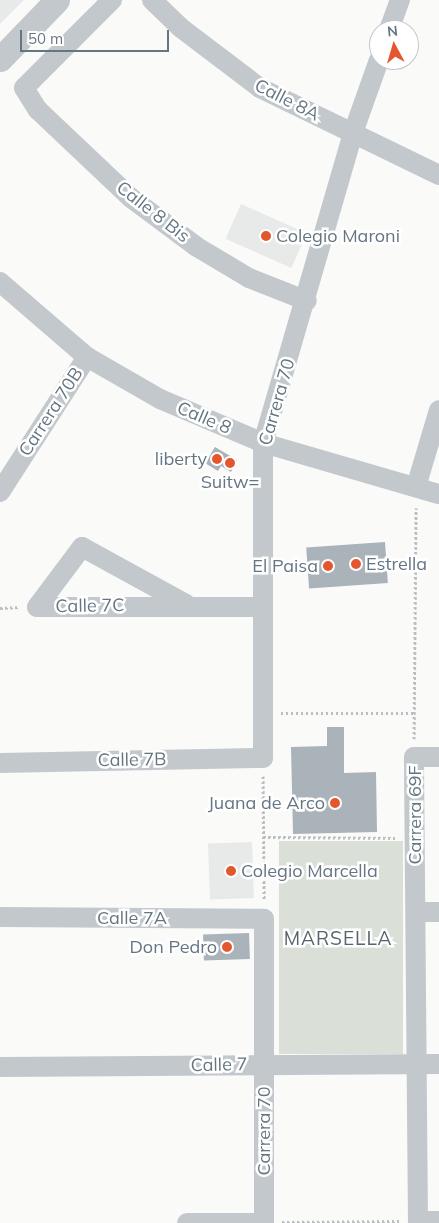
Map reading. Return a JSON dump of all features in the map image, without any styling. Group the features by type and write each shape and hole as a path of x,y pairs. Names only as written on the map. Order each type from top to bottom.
{"street":[{"path":"0,59 57,0"},
{"name":"Calle 8 Bis","path":"112,0 24,88 38,110 83,154 182,236 249,278 307,301"},
{"name":"Calle 8A","path":"152,0 181,28 260,88 439,175"},
{"path":"393,20 400,0"},
{"name":"Carrera 70","path":"263,758 263,443 307,301 353,133 375,70"},
{"name":"Calle 8","path":"0,282 87,357 160,399 263,443 439,494"},
{"name":"Carrera 70B","path":"0,492 87,357"},
{"path":"416,487 439,410"},
{"name":"Calle 7C","path":"188,605 82,547 37,607 188,605 263,607"},
{"path":"414,757 439,757"},
{"name":"Carrera 69F","path":"414,757 418,1222"},
{"name":"Calle 7B","path":"0,763 263,758"},
{"path":"416,912 439,912"},
{"name":"Calle 7A","path":"0,917 264,919"},
{"name":"Carrera 70","path":"264,919 264,1223"},
{"name":"Calle 7","path":"0,1067 439,1064"},
{"path":"418,1222 439,1221"},
{"path":"187,1223 264,1223"}],"path":[{"name":"Carrera 69F","path":"414,757 416,487"},
{"path":"263,713 415,713"},
{"path":"263,758 264,919"},
{"path":"263,837 415,838"},
{"path":"264,1223 418,1222"}],"shaded area":[{"path":"0,0 24,0 0,24"},
{"name":"Colegio Maroni","path":"241,204 307,233 291,268 226,239"},
{"path":"279,841 403,841 403,1054 279,1054"},
{"name":"Colegio Marcella","path":"252,842 254,898 210,900 208,844"}],"building":[{"name":"liberty","path":"215,447 237,460 231,472 221,466 218,471 205,463"},
{"path":"385,542 388,583 309,588 306,548"},
{"name":"Juana de Arco","path":"327,727 344,727 344,773 376,772 377,832 293,834 291,747 327,746"},
{"name":"Don Pedro","path":"249,933 250,959 204,961 203,935"}],"place":[{"name":"Colegio Maroni","path":"266,236"},
{"name":"liberty","path":"217,459"},
{"name":"Suitw=","path":"230,463"},
{"name":"Estrella","path":"356,564"},
{"name":"El Paisa","path":"328,566"},
{"name":"Juana de Arco","path":"335,803"},
{"name":"Colegio Marcella","path":"231,871"},
{"name":"Don Pedro","path":"227,947"}],"district":[{"name":"MARSELLA","path":"338,939"}]}
